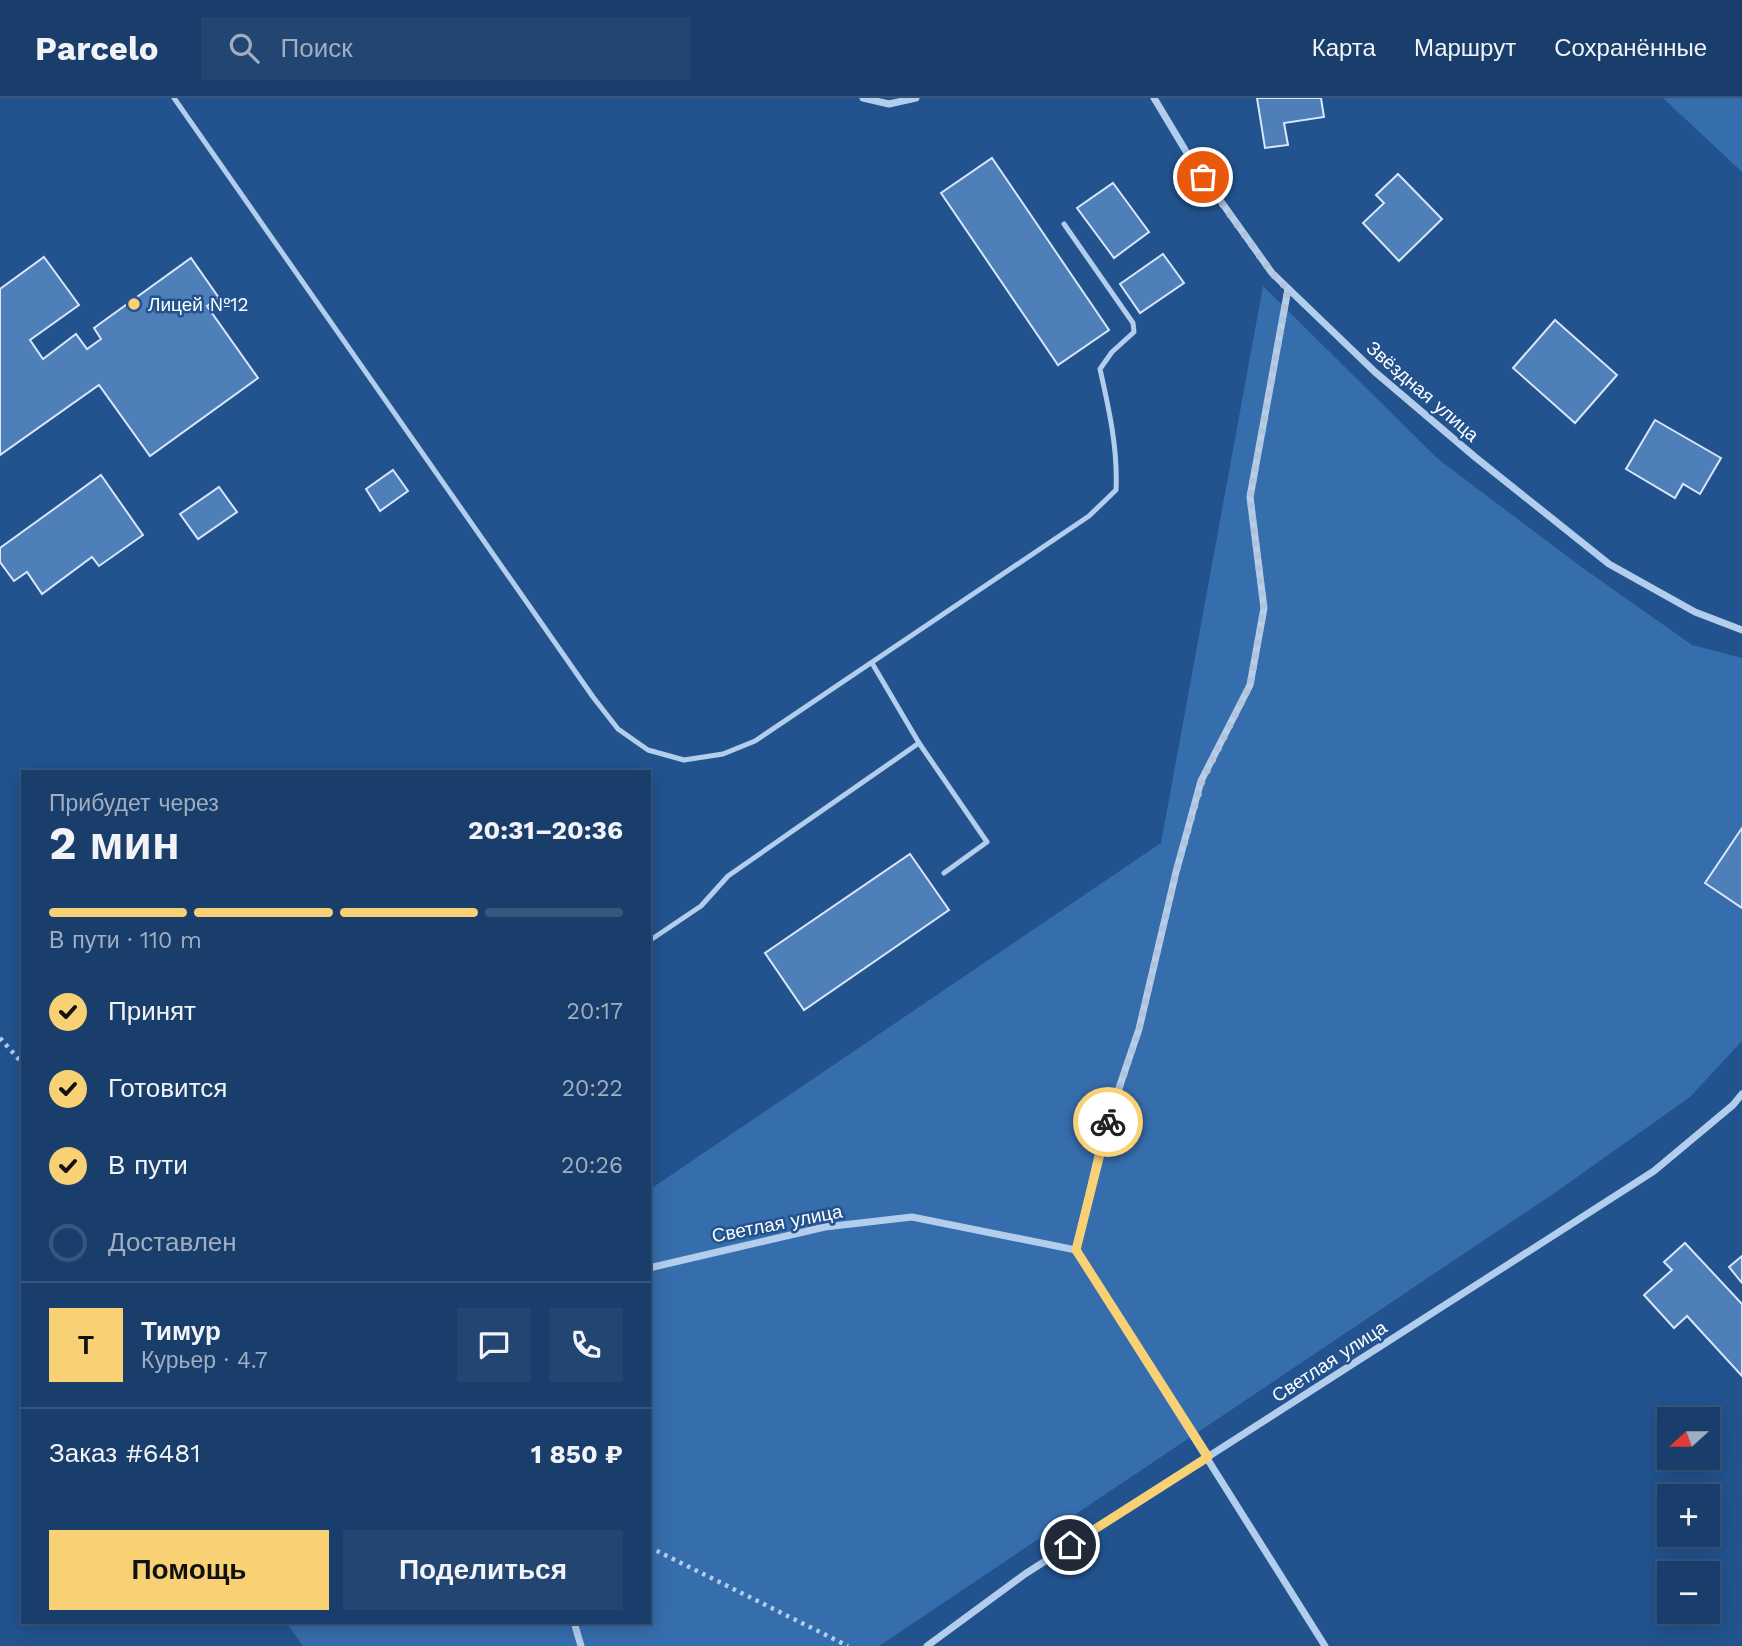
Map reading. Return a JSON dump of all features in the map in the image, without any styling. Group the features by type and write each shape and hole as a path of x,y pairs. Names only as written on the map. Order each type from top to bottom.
{"street":[{"path":"863,98 889,104 916,98"},
{"name":"Звёздная улица","path":"1154,98 1190,158 1272,273 1385,380 1475,457 1609,564 1695,612 1742,630"},
{"path":"1288,289 1250,497 1264,608 1250,685 1202,781 1176,872 1139,1029 1102,1138 1076,1250 1325,1646"},
{"name":"Светлая улица","path":"927,1646 1025,1574 1654,1171 1733,1105 1742,1094"},
{"name":"Светлая улица","path":"651,1268 825,1227 912,1217 1076,1250"},
{"path":"575,1624 581,1646"}],"lane":[{"path":"174,98 593,697 618,729 648,750 684,760 723,754 755,741 1089,516 1116,490 1117,470 1112,430 1100,369 1112,352 1134,332 1133,323 1064,224"},
{"path":"872,663 919,743 987,842 944,873"},
{"path":"651,940 701,906 728,876 919,743"}],"path":[{"path":"0,1038 21,1062"},
{"path":"651,1548 849,1646"}],"shaded area":[{"path":"1663,98 1742,98 1742,172"},
{"path":"1263,286 1438,459 1580,566 1692,645 1742,658 1742,1041 1690,1097 1553,1194 879,1646 303,1646 287,1624 651,1624 651,1189 1161,843"}],"building":[{"path":"1257,98 1321,98 1324,117 1284,123 1288,145 1265,148"},
{"path":"992,158 1109,330 1058,365 941,193"},
{"path":"1398,174 1442,219 1399,261 1363,223 1384,203 1376,195"},
{"path":"1113,183 1149,232 1114,258 1077,208"},
{"path":"1163,254 1184,283 1140,313 1120,284"},
{"path":"44,257 79,305 30,340 43,359 76,334 87,349 101,339 94,328 191,258 219,298 207,306 258,378 150,456 99,385 0,455 0,289"},
{"path":"1555,320 1617,375 1575,423 1513,368"},
{"path":"1655,420 1721,458 1700,494 1683,484 1675,498 1626,469"},
{"path":"393,470 408,491 380,511 366,489"},
{"path":"101,475 143,535 99,566 92,557 42,594 27,572 14,581 0,562 0,548"},
{"path":"219,487 237,512 198,539 180,514"},
{"path":"1742,828 1742,908 1705,883"},
{"path":"910,854 949,910 804,1010 765,953"},
{"path":"1685,1243 1742,1304 1742,1376 1687,1316 1674,1328 1644,1295 1672,1270 1664,1262"},
{"path":"1742,1256 1742,1283 1729,1267"}],"way so far":[{"path":"1108,1122 1139,1029 1176,872 1202,781 1250,685 1264,608 1250,497 1288,289 1272,273 1203,177"}],"place":[{"name":"Лицей №12","path":"134,304"}],"route":[{"path":"1070,1545 1208,1457 1076,1250 1108,1122"}]}
